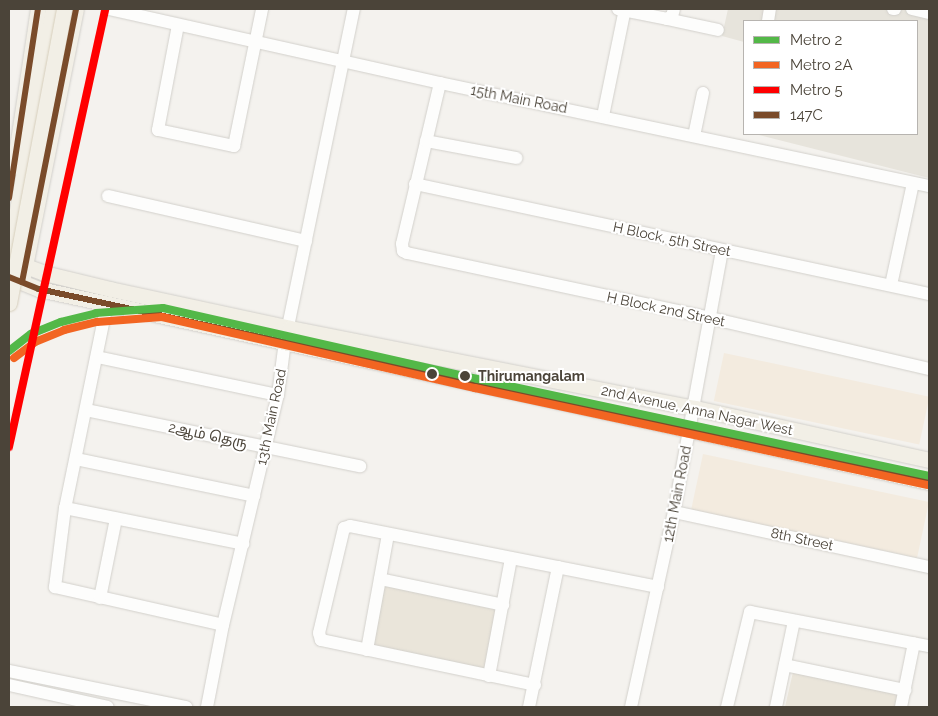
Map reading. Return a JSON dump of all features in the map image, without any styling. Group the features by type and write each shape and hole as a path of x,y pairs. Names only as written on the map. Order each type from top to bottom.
{"main road":[{"path":"9,198 14,132 38,9"},
{"path":"9,255 53,9"},
{"path":"9,303 64,9"},
{"path":"15,279 25,266 76,9"},
{"name":"2nd Avenue, Anna Nagar West","path":"9,260 44,274 287,334 689,429 929,482"},
{"name":"2nd Avenue, Anna Nagar West","path":"15,279 40,289 107,304 287,334 695,408 929,460"}],"street":[{"name":"15th Main Road","path":"109,9 440,83 929,186"},
{"path":"178,25 158,130 234,146 262,9"},
{"name":"13th Main Road","path":"207,707 223,625 278,395 287,334 354,9"},
{"path":"603,116 622,9 670,14 718,30"},
{"path":"912,9 929,12"},
{"path":"415,184 440,83"},
{"path":"694,136 703,94"},
{"path":"426,142 516,158"},
{"path":"891,285 913,183"},
{"name":"H Block, 5th Street","path":"415,184 929,294"},
{"name":"H Block 2nd Street","path":"415,184 402,244 403,251 411,256 710,318 929,369"},
{"path":"108,196 306,241"},
{"name":"12th Main Road","path":"631,707 695,408 722,250"},
{"path":"107,304 65,508 55,587 223,625"},
{"path":"97,357 278,395"},
{"name":"2ஆம் தெரு","path":"86,410 360,466"},
{"path":"76,459 254,496"},
{"path":"65,508 243,544"},
{"name":"8th Street","path":"674,512 929,567"},
{"path":"100,598 116,519"},
{"path":"535,685 320,639 319,633 346,526 658,588"},
{"path":"367,650 388,534"},
{"path":"489,676 511,558"},
{"path":"529,707 558,567"},
{"path":"380,579 503,606"},
{"path":"727,707 749,614 753,612 929,646"},
{"path":"776,707 794,620"},
{"path":"901,707 914,643"},
{"path":"785,665 905,690"},
{"path":"9,671 186,707"},
{"path":"9,685 108,707"}],"shaded area":[{"path":"728,9 929,9 929,178 759,135 918,135 918,20 743,20 743,42 722,36"},
{"path":"724,353 929,397 919,445 714,401"},
{"path":"703,454 929,502 917,558 691,510"},
{"path":"385,586 502,611 490,671 372,646"},
{"path":"793,672 908,697 906,707 785,707"}],"metro line":[{"name":"5","path":"9,447 105,9"},
{"name":"2","path":"9,351 31,334 61,322 96,313 163,308 477,379 929,476"},
{"name":"2A","path":"14,358 35,342 64,330 97,322 162,317 475,388 927,485"}],"transit line":[{"name":"147C","path":"9,198 38,9"},
{"name":"147C","path":"22,282 76,9"},
{"name":"147C","path":"9,277 39,289 929,482"}],"place":[{"name":"Thirumangalam","path":"465,376"}]}
